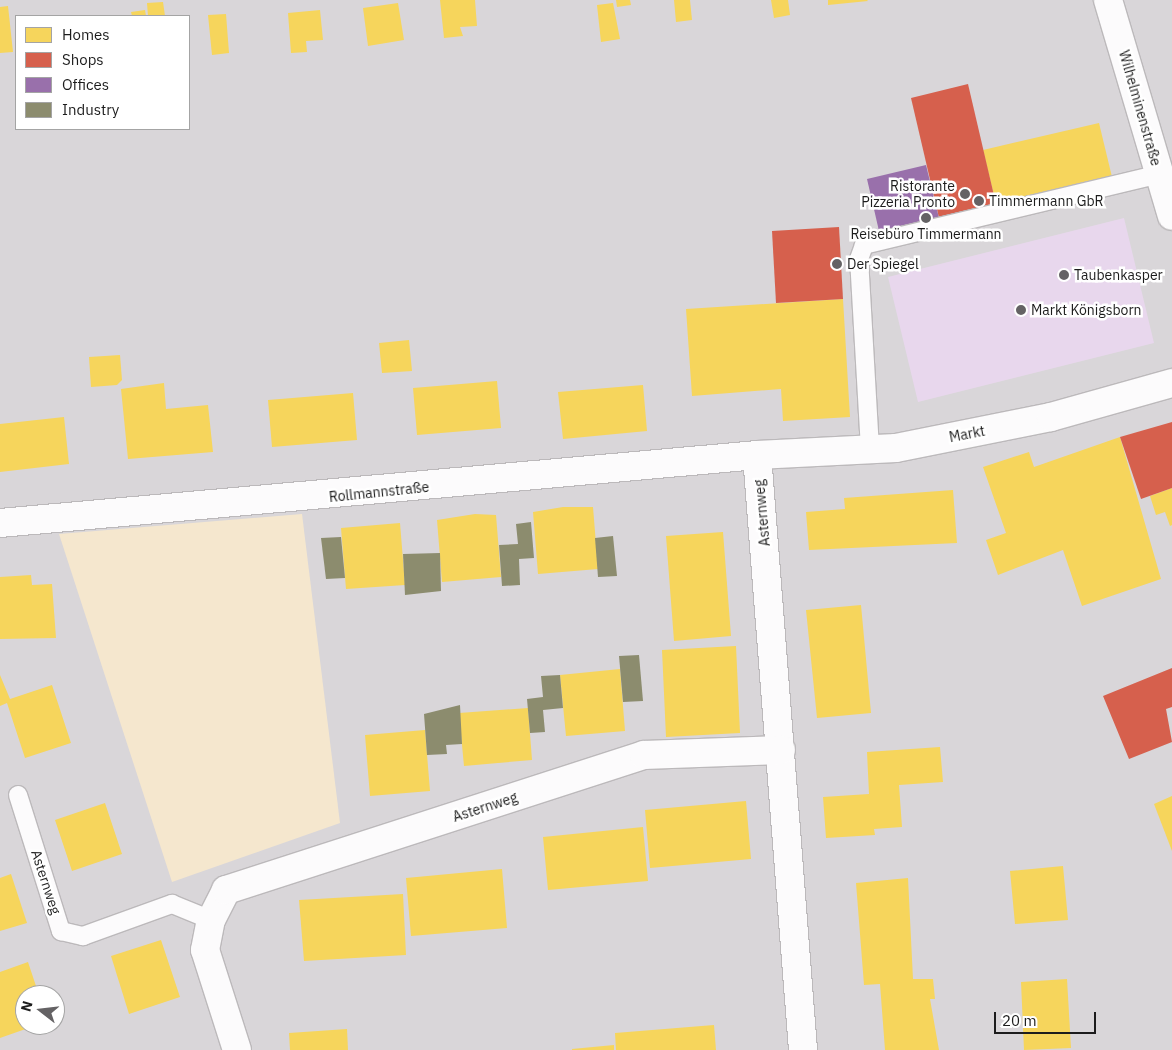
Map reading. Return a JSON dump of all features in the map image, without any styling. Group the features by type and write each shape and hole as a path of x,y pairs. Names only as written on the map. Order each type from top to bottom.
{"street":[{"name":"Wilhelminenstraße","path":"1108,0 1172,216"},
{"name":"Markt","path":"757,455 870,449 1051,417 1172,383"},
{"name":"Rollmannstraße","path":"0,523 757,455"},
{"name":"Asternweg","path":"757,455 803,1050"},
{"name":"Asternweg","path":"237,1050 205,950 211,920 226,890 644,755 781,750"}],"lane":[{"path":"870,449 859,259 864,244 1159,174"},
{"name":"Asternweg","path":"18,795 61,931 83,936 172,904 211,920"}],"shaded area":[{"path":"0,0 1172,0 1172,1050 0,1050"},
{"name":"Markt Königsborn","path":"1124,218 1154,343 918,402 888,277"},
{"path":"302,514 340,823 172,882 59,534"}],"building: Homes":[{"path":"440,0 475,0 477,26 460,27 463,36 444,38"},
{"path":"616,0 630,0 631,5 617,7"},
{"path":"674,0 690,0 692,20 676,22"},
{"path":"771,0 788,0 790,15 774,18"},
{"path":"828,0 867,0 868,1 828,5"},
{"path":"163,2 165,15 148,15 147,3"},
{"path":"398,3 404,40 368,46 363,8"},
{"path":"613,3 620,39 601,42 597,5"},
{"path":"8,6 13,52 0,53 0,7"},
{"path":"145,10 146,15 132,15 131,12"},
{"path":"320,10 323,40 306,41 307,52 291,53 288,13"},
{"path":"226,14 229,53 212,55 208,15"},
{"path":"1099,123 1112,177 996,204 983,150"},
{"path":"843,299 850,417 783,421 781,389 692,396 686,309"},
{"path":"409,340 412,371 382,373 379,343"},
{"path":"120,355 122,380 117,385 91,387 89,357"},
{"path":"497,381 501,428 417,435 413,388"},
{"path":"164,383 166,409 208,405 213,452 128,459 121,389"},
{"path":"643,385 647,431 563,439 558,392"},
{"path":"353,393 357,440 272,447 268,400"},
{"path":"64,417 69,464 0,472 0,424"},
{"path":"1120,437 1161,579 1082,606 1063,550 998,575 986,540 1006,533 983,467 1029,452 1034,467"},
{"path":"1172,488 1172,525 1170,526 1165,512 1156,515 1150,496"},
{"path":"953,490 957,543 809,550 806,512 845,509 844,498"},
{"path":"563,507 593,507 598,569 538,574 533,512"},
{"path":"475,514 496,515 501,577 442,582 437,520"},
{"path":"400,523 405,585 346,589 341,528"},
{"path":"723,532 731,636 674,641 666,536"},
{"path":"31,575 32,585 52,584 56,638 0,639 0,577"},
{"path":"861,605 871,713 817,718 806,610"},
{"path":"736,646 740,733 666,737 662,650"},
{"path":"620,669 625,731 566,736 560,675"},
{"path":"0,675 10,699 52,685 71,743 25,758 7,703 0,706"},
{"path":"528,708 532,760 464,766 459,713"},
{"path":"425,730 430,791 370,796 365,735"},
{"path":"940,747 943,782 899,785 902,827 874,829 875,835 826,838 823,797 869,794 867,752"},
{"path":"1172,796 1172,851 1154,804"},
{"path":"746,801 751,859 650,868 645,810"},
{"path":"105,803 122,854 72,871 55,820"},
{"path":"643,827 648,881 548,890 543,837"},
{"path":"1063,866 1068,920 1015,924 1010,871"},
{"path":"502,869 507,928 411,936 406,878"},
{"path":"11,874 27,923 0,931 0,878"},
{"path":"908,878 913,979 933,979 935,999 930,999 939,1050 885,1050 880,984 864,985 856,883"},
{"path":"403,894 406,955 304,961 299,900"},
{"path":"161,940 180,997 129,1014 111,956"},
{"path":"28,962 36,985 15,985 15,1033 0,1038 0,972"},
{"path":"1067,979 1071,1048 1024,1050 1021,982"},
{"path":"714,1025 716,1050 616,1050 615,1033"},
{"path":"347,1029 348,1050 290,1050 289,1033"},
{"path":"614,1045 614,1050 572,1050 572,1049"}],"building: Shops":[{"path":"968,84 996,204 939,218 911,98"},
{"path":"839,227 843,299 776,303 772,231"},
{"path":"1172,422 1172,488 1141,499 1120,437"},
{"path":"1172,668 1172,707 1166,709 1172,742 1129,759 1103,696"}],"building: Offices":[{"path":"926,165 939,218 879,231 867,179"}],"building: Industry":[{"path":"531,522 534,558 519,559 520,585 502,586 499,545 518,544 516,524"},
{"path":"613,536 617,576 598,577 595,538"},
{"path":"341,537 345,578 326,579 321,538"},
{"path":"440,553 441,591 405,595 403,554"},
{"path":"639,655 643,701 623,702 619,656"},
{"path":"560,675 563,708 543,710 545,732 530,733 527,699 543,697 541,676"},
{"path":"460,705 462,744 446,745 447,754 427,755 424,714"}],"place":[{"name":"Ristorante Pizzeria Pronto","path":"965,194"},
{"name":"Timmermann GbR","path":"979,201"},
{"name":"Reisebüro Timmermann","path":"926,218"},
{"name":"Der Spiegel","path":"837,264"},
{"name":"Taubenkasper","path":"1064,275"},
{"name":"Markt Königsborn","path":"1021,310"}]}
